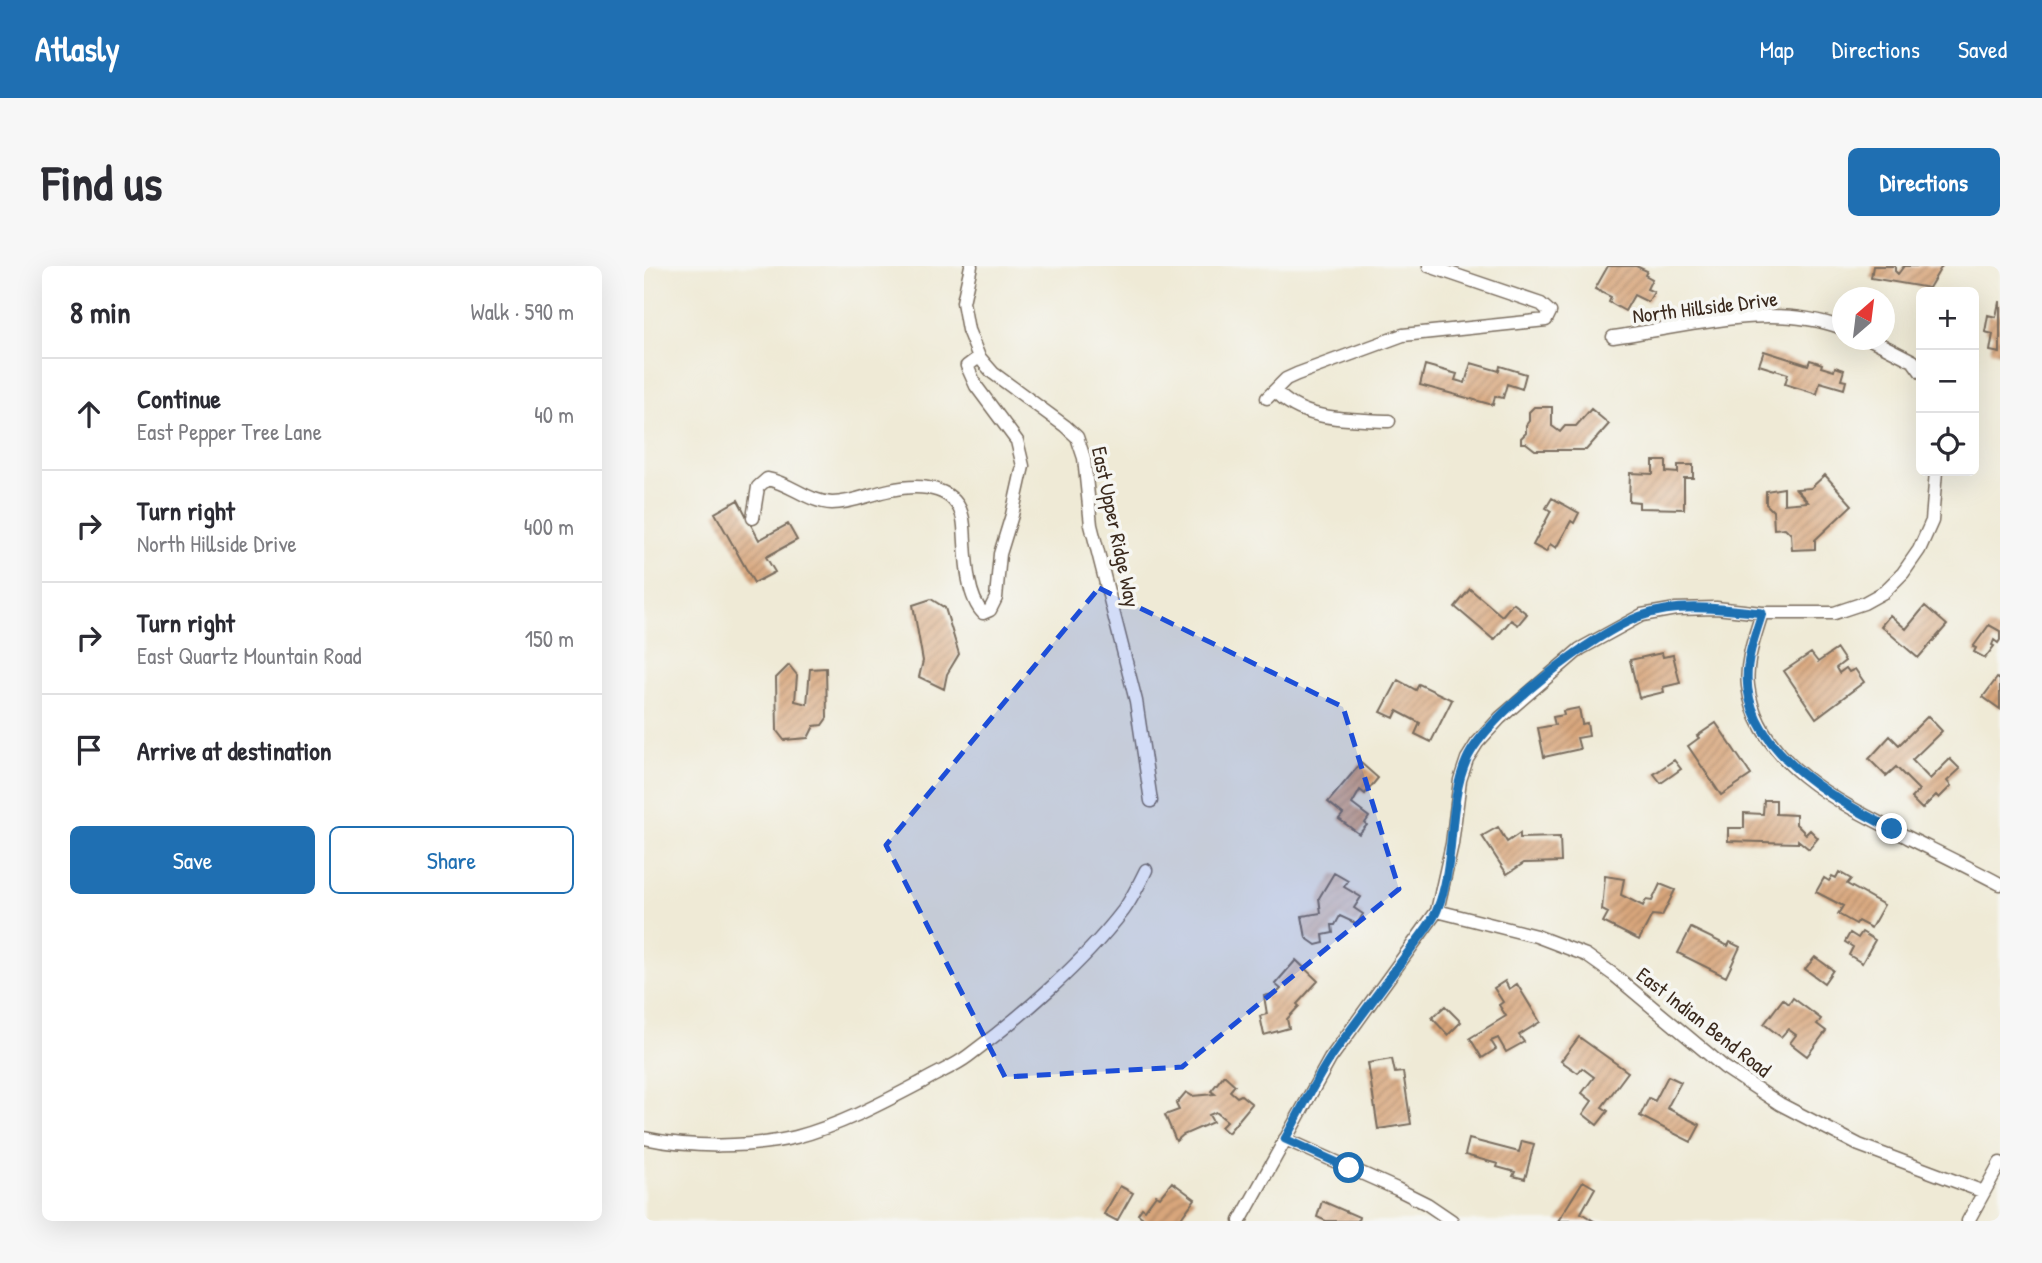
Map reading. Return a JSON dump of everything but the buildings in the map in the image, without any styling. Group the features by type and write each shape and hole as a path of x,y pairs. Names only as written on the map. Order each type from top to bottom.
{"street":[{"name":"East Upper Ridge Way","path":"971,266 963,302 968,330 979,357 993,373 1045,410 1077,438 1084,458 1091,525 1136,701 1151,801"},
{"path":"1389,421 1334,418 1303,411 1271,394 1286,379 1297,374 1403,335 1546,320 1550,312 1541,304 1429,266"},
{"name":"North Hillside Drive","path":"1613,337 1733,319 1768,317 1797,316 1832,325"},
{"path":"1892,350 1906,357 1916,367"},
{"path":"753,518 758,487 767,479 779,481 809,497 830,503 845,502 890,489 921,486 935,489 954,497 958,505 964,520 972,591 977,607 984,613 990,610 996,598 1000,554 1023,466 1017,441 976,386 967,366 979,357"},
{"path":"1240,1221 1336,1049 1374,1001 1437,911 1452,844 1458,790 1467,759 1477,743 1500,718 1580,649 1642,615 1703,608 1762,613 1834,613 1864,604 1884,592 1903,573 1927,536 1935,498 1936,476"},
{"path":"1762,613 1748,665 1748,685 1753,709 1773,745 1814,783 1841,803 2000,884"},
{"path":"644,1138 673,1144 747,1144 794,1137 830,1127 967,1058 1070,969 1124,910 1146,870"},
{"name":"East Indian Bend Road","path":"1437,911 1536,936 1586,955 1614,975 1724,1067 1780,1104 1859,1145 1984,1192"},
{"path":"1285,1139 1407,1194 1452,1221"},
{"path":"1969,1221 2000,1163"}],"highlighted area":[{"path":"1099,588 1343,707 1399,889 1182,1067 1005,1077 886,845"}],"route":[{"path":"1349,1168 1285,1139 1336,1049 1374,1001 1437,911 1452,844 1460,780 1467,759 1477,743 1500,718 1580,649 1642,615 1676,609 1716,608 1762,613 1748,665 1748,685 1753,709 1773,745 1794,766 1841,803 1892,829"}]}
